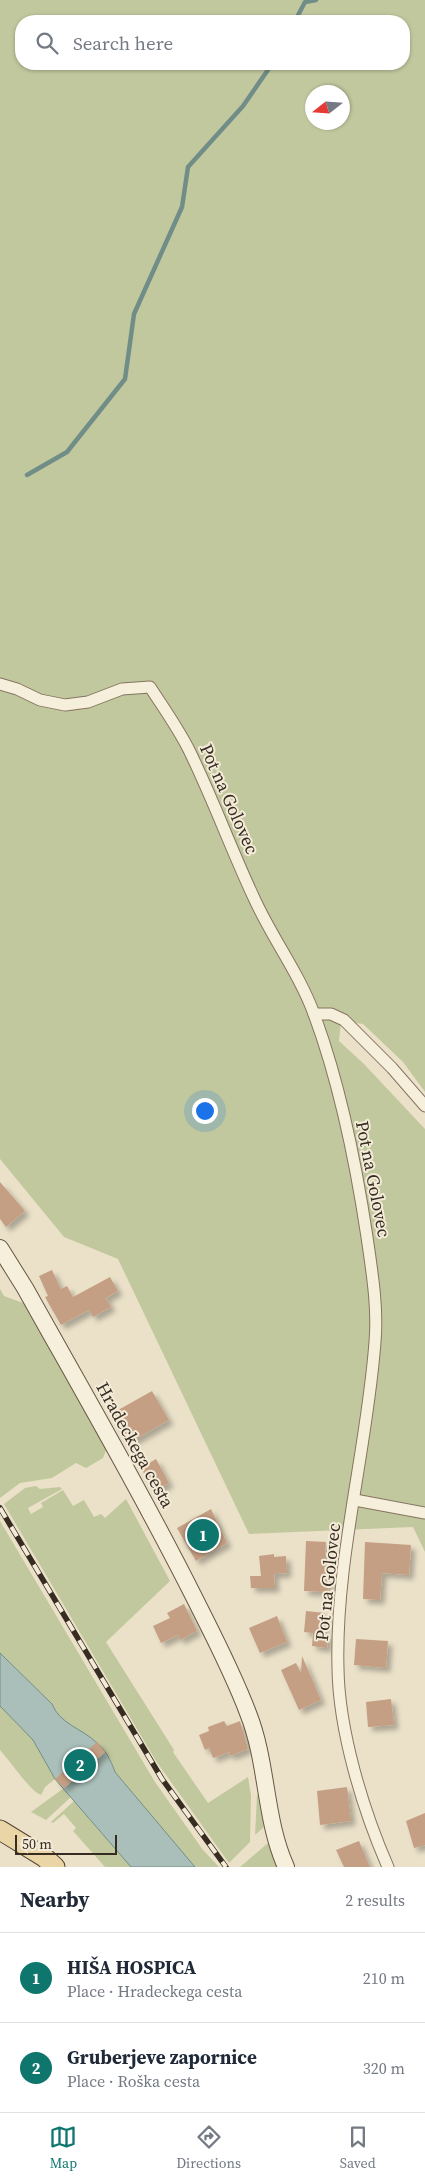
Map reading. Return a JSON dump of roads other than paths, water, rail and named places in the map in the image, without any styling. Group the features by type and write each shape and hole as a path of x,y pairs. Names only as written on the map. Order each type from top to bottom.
{"main road":[{"path":"0,1830 37,1853 55,1867"}],"street":[{"name":"Pot na Golovec","path":"0,684 17,688 40,700 65,705 88,702 122,689 150,687 188,747 255,901 303,989 314,1014 346,1129 362,1205 374,1284 376,1341 345,1562 338,1636 338,1672 348,1743 361,1797 374,1837 388,1867"},
{"path":"314,1014 331,1014 344,1020 392,1068 425,1106"},
{"name":"Hradeckega cesta","path":"0,1248 25,1288 171,1552 233,1678 254,1730 261,1754 273,1828 286,1867"},
{"path":"355,1500 425,1513"}],"water":[{"path":"0,1653 52,1704 65,1721 100,1745 115,1772 195,1867 131,1867 55,1779 33,1740 0,1706"}],"waterway":[{"path":"298,15 305,2 316,0"},
{"path":"27,475 67,452 125,379 134,314 182,207 188,167 243,106 268,70"}],"railway":[{"path":"0,1508 162,1779 226,1867"}],"place":[{"name":"HIŠA HOSPICA","path":"203,1535"},
{"name":"Gruberjeve zapornice","path":"80,1765"}]}
